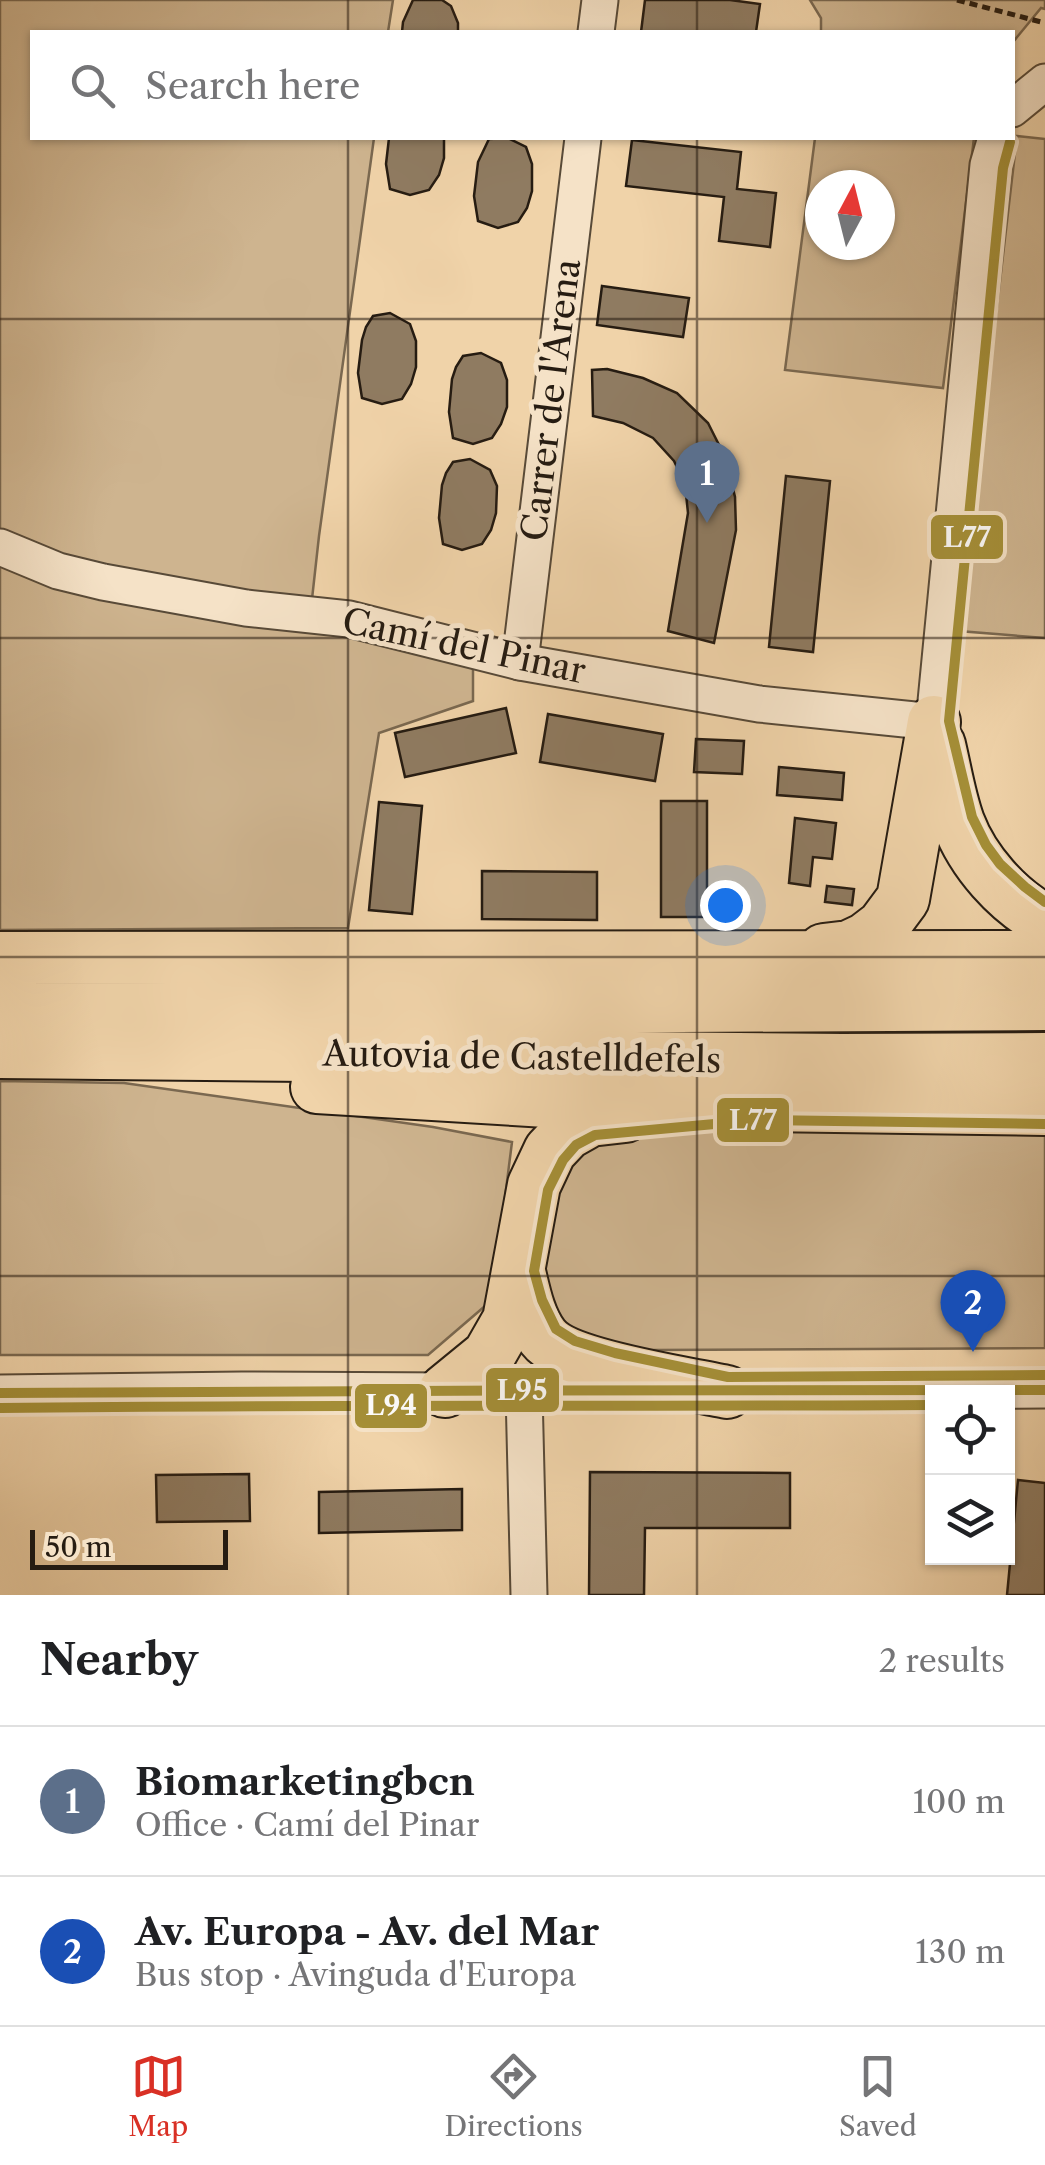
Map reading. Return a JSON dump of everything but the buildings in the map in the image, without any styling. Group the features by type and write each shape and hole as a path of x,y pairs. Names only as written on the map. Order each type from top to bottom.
{"highway":[{"path":"934,722 958,822 973,853 1015,899 1045,921"},
{"path":"770,957 849,946 866,939 894,914 902,899 934,722"},
{"path":"0,958 1045,957"},
{"name":"Autovia de Castelldefels","path":"0,1010 1045,1004"},
{"name":"Autovia de Castelldefels","path":"0,1052 1045,1059"},
{"path":"58,1052 327,1088 562,1102 1045,1109"},
{"path":"445,1391 489,1355 509,1320 534,1184 550,1151 568,1133 590,1120 757,1105"},
{"path":"519,1272 528,1305 544,1339 569,1354 611,1368 728,1392"}],"street":[{"path":"596,30 600,0"},
{"path":"1015,107 1045,82"},
{"name":"Carrer de l'Arena","path":"520,662 583,140"},
{"path":"934,722 988,165 995,140"},
{"name":"Camí del Pinar","path":"0,547 102,582 246,608 348,618 520,662 759,704 934,722"},
{"path":"0,1393 1045,1390"},
{"path":"524,1392 529,1595"}],"path":[{"path":"957,0 1045,23"}],"shaded area":[{"path":"0,0 393,0 388,30 30,30 30,140 374,140 309,626 473,666 473,701 379,733 348,928 0,930"},
{"path":"810,0 1045,0 1045,9 1041,8 1015,40 1015,30 821,30 821,18"},
{"path":"1017,136 1045,139 1045,638 959,631"},
{"path":"815,140 974,140 943,388 785,370 805,215 805,260 895,260 895,170 811,170"},
{"path":"0,1081 124,1083 512,1142 492,1300 428,1355 0,1355"},
{"path":"1045,1125 1045,1348 606,1353 562,1327 542,1279 561,1164 612,1128"}],"transit line":[{"name":"L77","path":"1010,142 1003,168 949,721 972,817 986,845 1000,864 1045,902"},
{"name":"L77","path":"1045,1124 758,1120 595,1135 576,1145 563,1160 548,1190 534,1271 556,1329 575,1341 728,1377 1045,1375"},
{"name":"L95","path":"0,1393 1045,1390"},
{"name":"L94","path":"0,1408 925,1405"}],"place":[{"name":"Biomarketingbcn","path":"707,523"},
{"name":"Av. Europa - Av. del Mar","path":"973,1352"}]}
